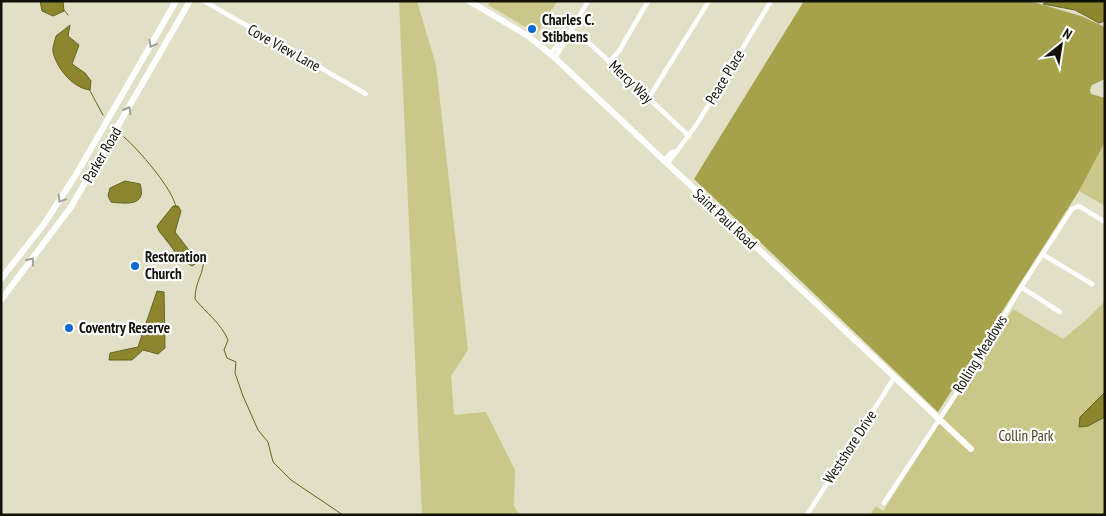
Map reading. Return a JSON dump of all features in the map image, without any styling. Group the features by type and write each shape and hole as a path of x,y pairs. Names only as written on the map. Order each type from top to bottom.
{"main road":[{"name":"Parker Road","path":"1,280 44,224 77,174 176,1"},
{"name":"Parker Road","path":"1,300 71,207 190,1"},
{"name":"Saint Paul Road","path":"469,1 528,36 553,56 971,449"}],"street":[{"name":"Cove View Lane","path":"204,1 366,94"},
{"path":"553,56 588,1"},
{"path":"609,62 619,50 648,1"},
{"path":"648,99 709,1"},
{"name":"Peace Place","path":"665,162 672,152 677,151 689,136 771,1"},
{"name":"Mercy Way","path":"571,30 587,41 689,136"},
{"name":"Rolling Meadows","path":"884,503 974,366 1021,286 1072,209 1077,206 1105,222"},
{"path":"1042,254 1092,284"},
{"path":"1021,286 1060,312"},
{"name":"Westshore Drive","path":"807,515 894,378"}],"green space":[{"path":"399,1 417,1 436,65 468,350 451,376 454,415 486,412 515,470 514,506 520,515 422,515"},
{"path":"490,1 557,1 537,34 488,5"},
{"path":"1105,142 1105,206 1079,191"},
{"name":"Collin Park","path":"1105,301 1105,515 870,515 876,506 883,511 1013,309 1063,339"}],"shaded area":[{"path":"40,1 63,1 64,11 53,16 42,11"},
{"path":"804,1 1030,1 1081,16 1105,27 1105,79 1092,85 1090,90 1091,94 1105,98 1105,142 1079,191 938,412 694,179"},
{"path":"1049,1 1105,1 1105,21 1099,23 1075,10 1043,4"},
{"path":"70,25 68,36 79,45 72,64 85,73 91,81 90,90 78,86 67,77 58,65 53,52 56,36"},
{"path":"125,181 140,184 141,196 138,200 129,203 111,202 108,196 110,188"},
{"path":"173,206 178,206 181,211 175,232 198,262 192,266 178,257 157,226"},
{"path":"157,291 164,292 165,348 158,354 143,350 132,360 109,360 110,353 138,347"},
{"path":"1105,392 1105,417 1088,426 1079,427 1080,417"}],"waterway":[{"path":"64,10 68,15"},
{"path":"89,89 103,115"},
{"path":"124,137 138,150 162,180 169,190 176,207"},
{"path":"192,254 204,256 195,299 217,323 228,340 224,350 227,358 236,362 235,373 243,396 258,430 268,442 273,462 291,480 343,515"}],"place":[{"name":"Charles C. Stibbens","path":"532,29"},
{"name":"Restoration Church","path":"135,266"},
{"name":"Coventry Reserve","path":"69,328"}]}
